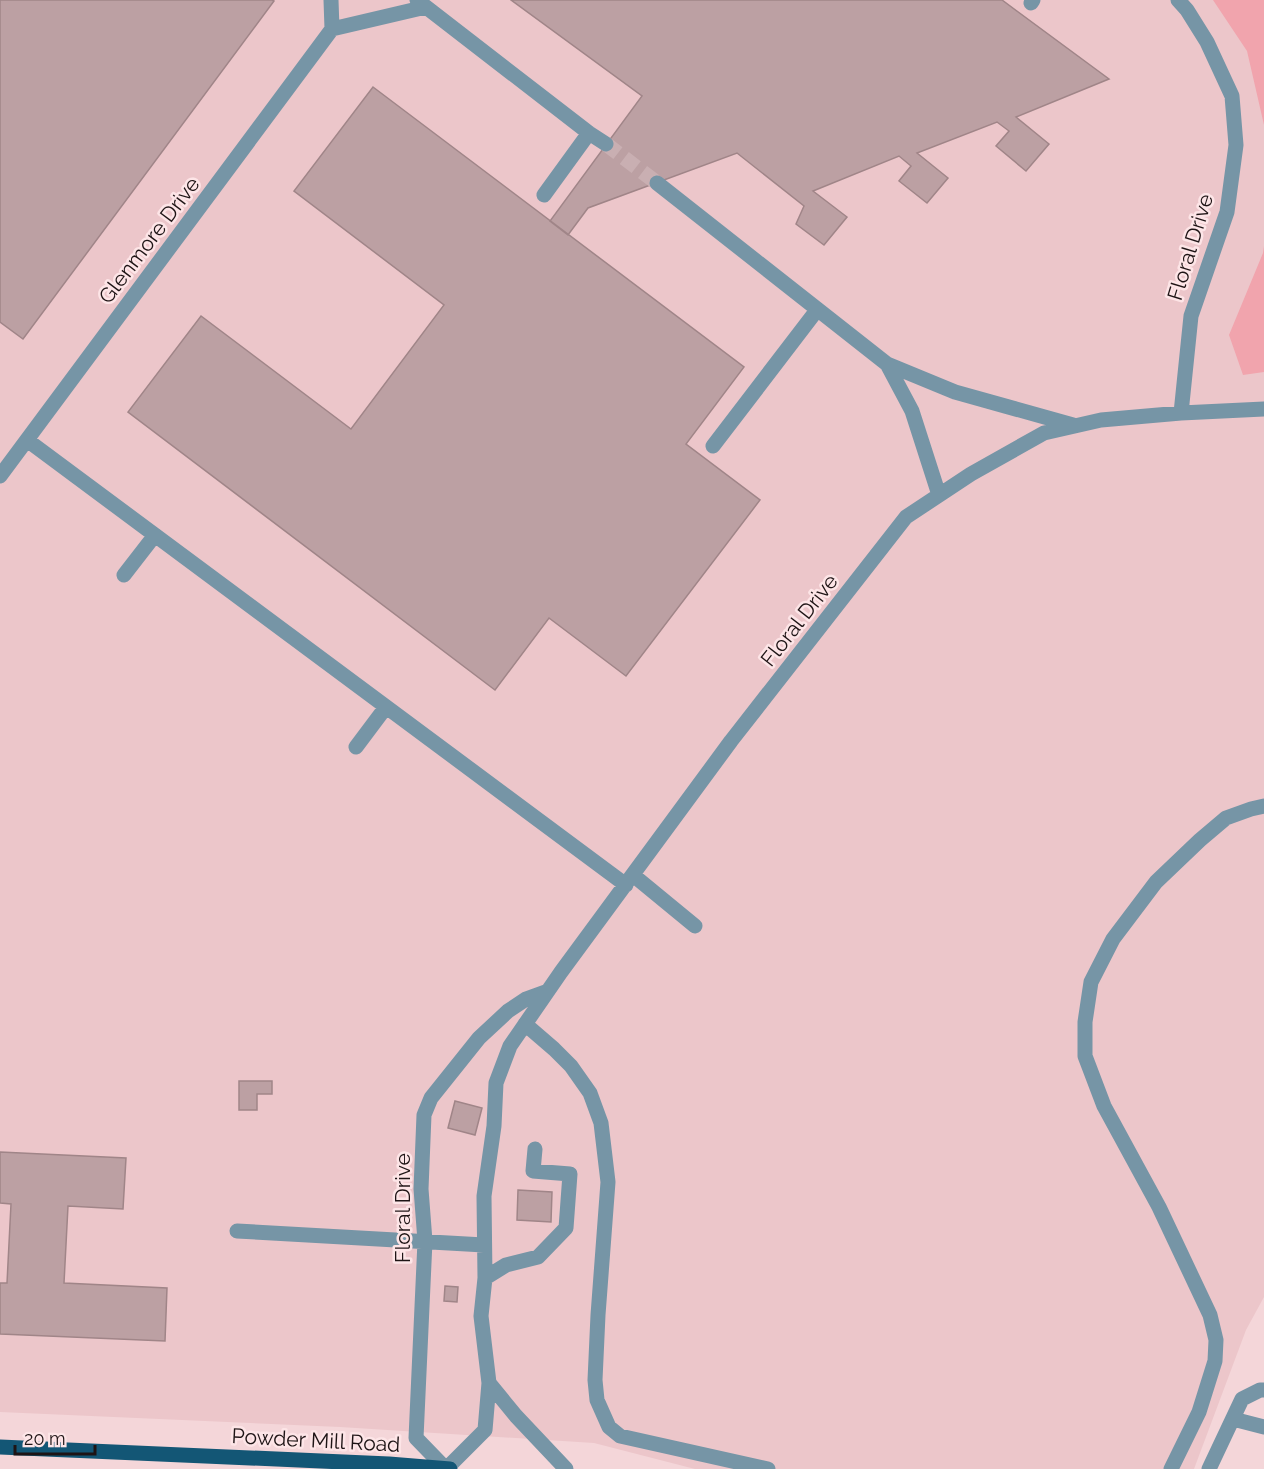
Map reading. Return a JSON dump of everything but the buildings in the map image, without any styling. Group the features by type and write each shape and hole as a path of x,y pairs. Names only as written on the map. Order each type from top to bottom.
{"main road":[{"name":"Powder Mill Road","path":"0,1447 389,1464 448,1469"}],"street":[{"path":"332,0 332,29 421,3 606,144"},
{"name":"Floral Drive","path":"1178,0 1207,42 1232,96 1236,145 1227,212 1191,316 1180,413"},
{"name":"Glenmore Drive","path":"0,476 332,29"},
{"path":"544,195 589,133"},
{"path":"657,183 887,364 956,392 1076,426"},
{"path":"712,447 817,310"},
{"path":"887,364 912,411 939,495"},
{"name":"Floral Drive","path":"548,991 526,999 508,1011 479,1038 431,1098 424,1115 421,1189 425,1241 416,1438 448,1469 485,1431 489,1383 482,1316 485,1278 484,1196 494,1126 496,1083 510,1047 525,1024 731,741 906,517 971,474 1044,433 1101,420 1264,409"},
{"path":"27,440 386,707 695,926"},
{"path":"124,575 155,535"},
{"path":"356,747 386,707"},
{"path":"1171,1469 1199,1412 1215,1361 1216,1340 1210,1315 1159,1207 1104,1106 1084,1056 1085,1022 1091,982 1113,939 1156,882 1226,818 1264,806"},
{"path":"525,1024 570,1066 590,1093 601,1124 608,1182 598,1315 596,1380 597,1400 609,1427 620,1436 768,1469"},
{"path":"485,1278 506,1265 538,1257 566,1228 570,1174 533,1171 535,1149"},
{"path":"237,1231 484,1245"},
{"path":"489,1383 516,1416 566,1469"},
{"path":"1209,1469 1242,1399 1264,1390"},
{"path":"1233,1419 1264,1427"}],"shaded area":[{"path":"0,0 1264,0 1264,1297 1246,1330 1194,1469 695,1469 594,1443 340,1427 0,1412"},
{"path":"1213,0 1264,0 1264,125 1247,51"},
{"path":"1264,246 1264,372 1243,375 1229,335"}],"tunnel":[{"path":"606,144 657,183"}]}
